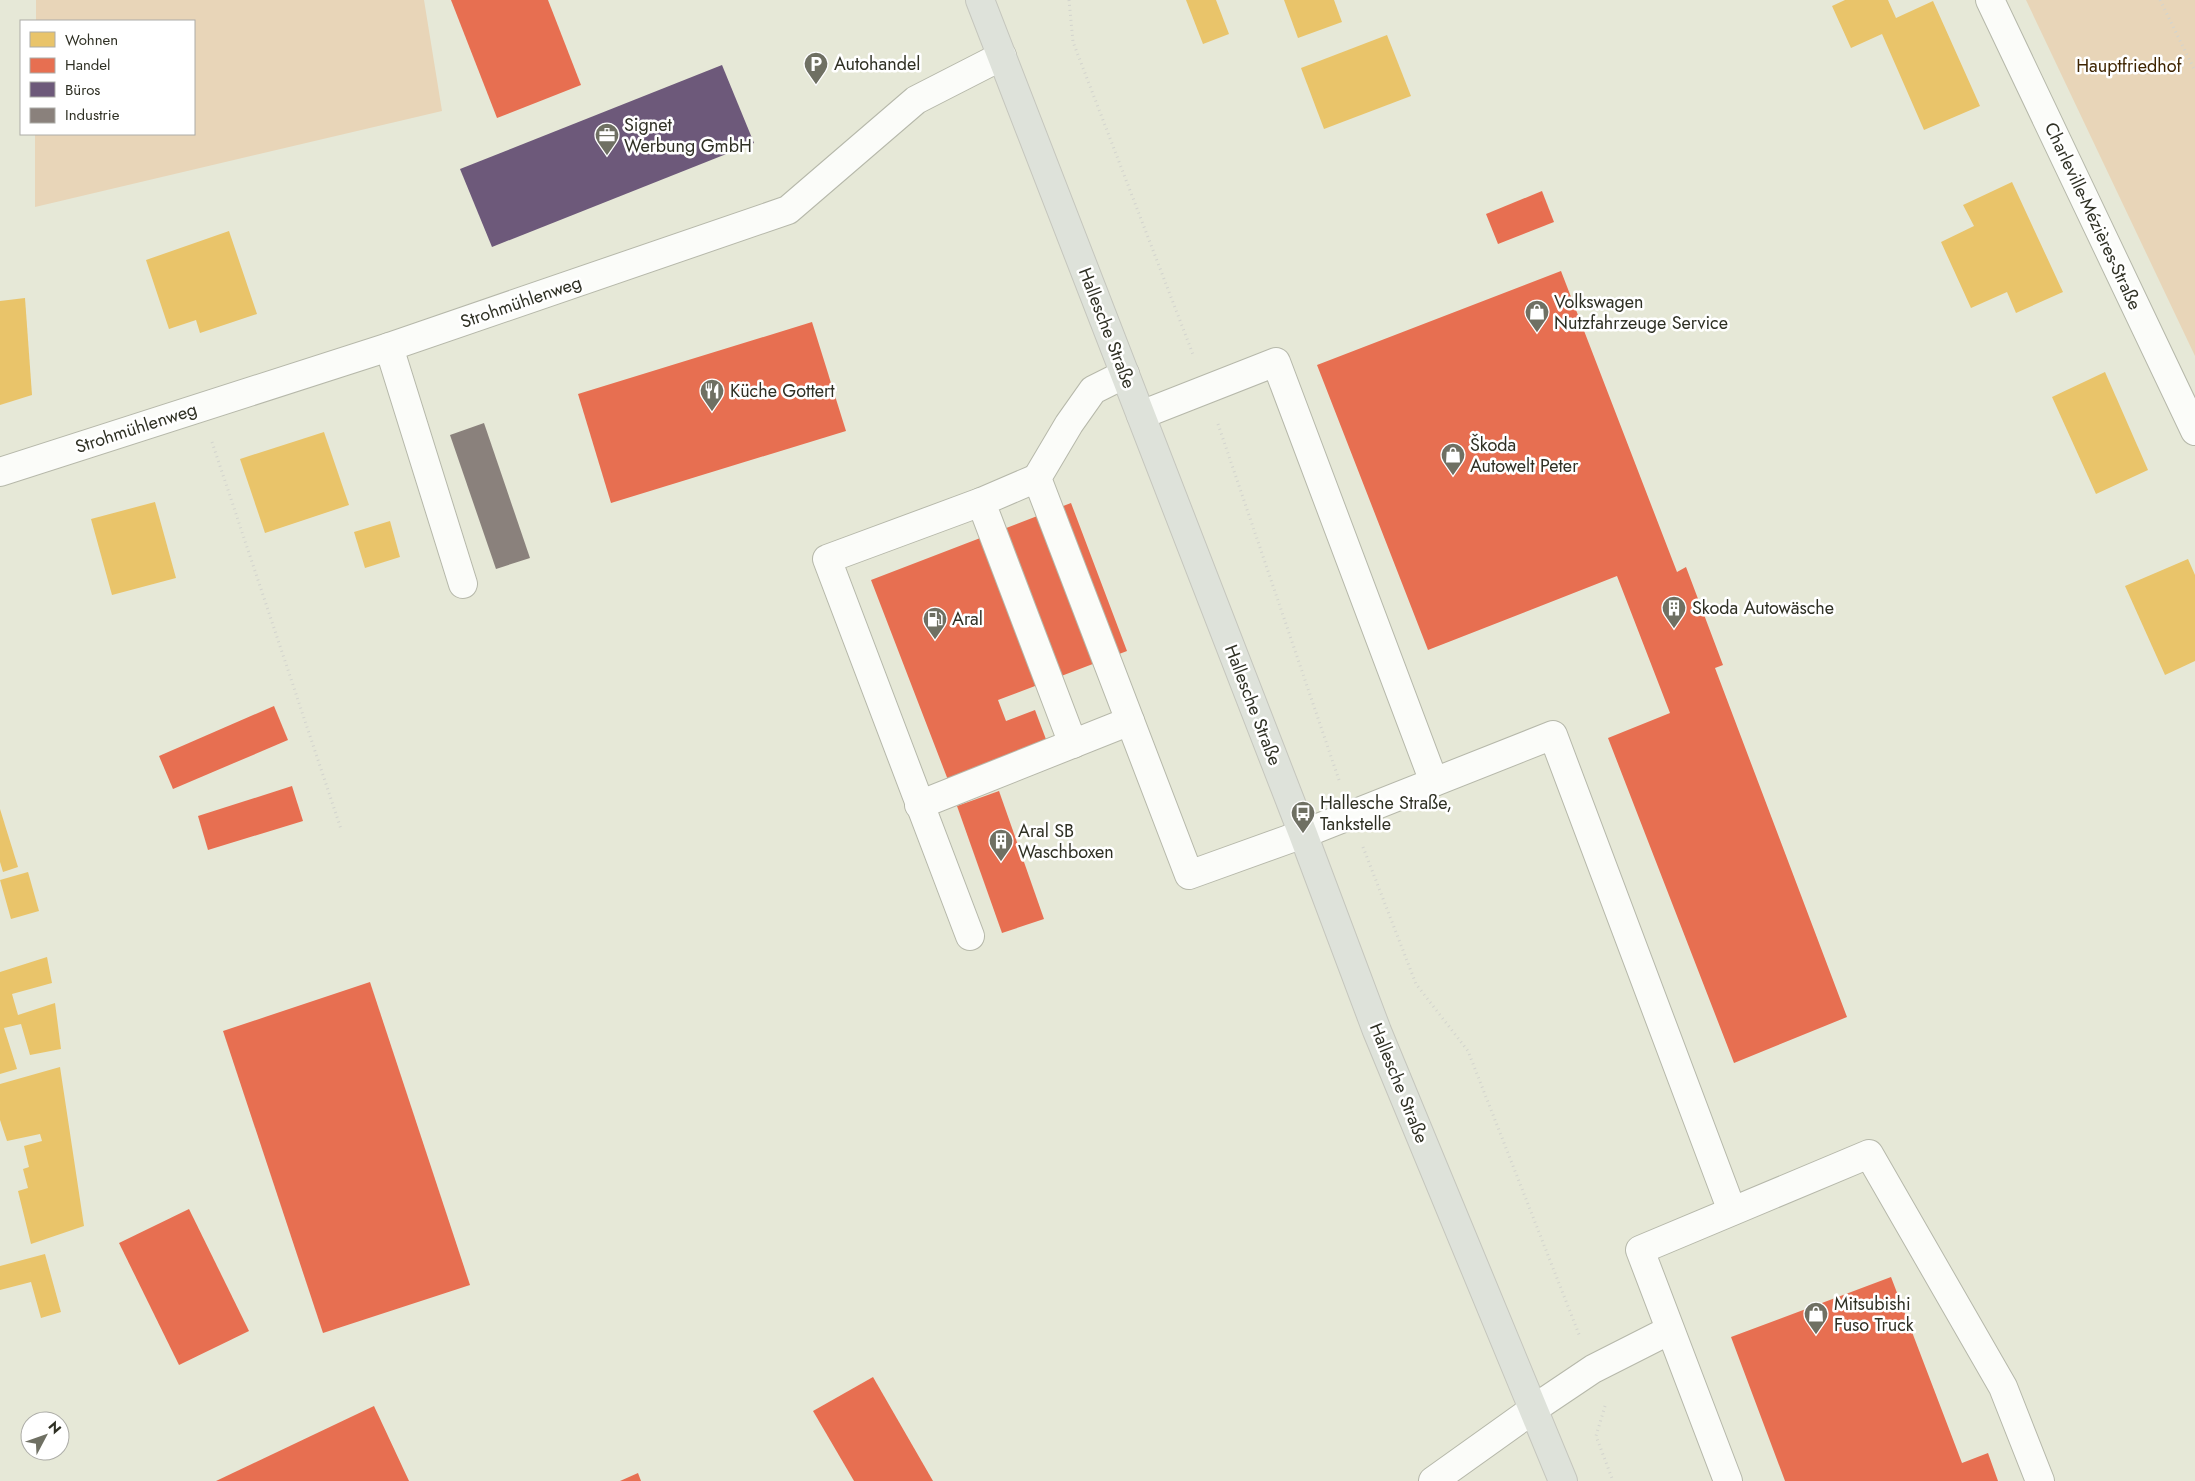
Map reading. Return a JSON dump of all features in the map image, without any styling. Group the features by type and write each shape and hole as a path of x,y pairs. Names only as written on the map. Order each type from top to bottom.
{"main road":[{"name":"Hallesche Straße","path":"980,0 1303,834 1377,1031 1563,1481"}],"street":[{"name":"Charleville-Mézières-Straße","path":"1990,0 2195,431"},
{"name":"Strohmühlenweg","path":"0,472 389,348 788,210 916,100 1002,56"},
{"path":"389,348 463,584"},
{"path":"1141,415 1276,362 1434,782"},
{"path":"970,936 827,559 981,502 1037,478 1069,424 1093,390 1125,374"},
{"path":"1037,478 1189,875 1351,816 1553,735 1732,1211"},
{"path":"981,502 1073,744"},
{"path":"919,805 1130,721"},
{"path":"1728,1481 1640,1250 1869,1154 2003,1387 2040,1481"},
{"path":"1433,1481 1534,1408 1593,1370 1670,1330"}],"path":[{"path":"1069,0 1074,42 1207,390 1351,816 1416,984 1468,1051 1606,1403 1596,1436 1614,1481"},
{"path":"2160,0 2195,71"},
{"path":"201,408 341,829"}],"green space":[{"path":"36,0 424,0 442,111 35,207 35,135 195,135 195,20 36,20"},
{"name":"Hauptfriedhof","path":"2026,0 2195,0 2195,356"}],"building: Wohnen":[{"path":"1186,0 1216,0 1229,34 1203,44"},
{"path":"1284,0 1334,0 1342,22 1298,38"},
{"path":"1845,0 1888,0 1896,18 1933,1 1980,106 1924,130 1882,34 1851,48 1832,6"},
{"path":"1387,35 1411,96 1324,129 1301,68"},
{"path":"2012,182 2063,292 2016,313 2007,292 1971,308 1941,242 1974,226 1963,205"},
{"path":"229,231 257,314 200,333 196,320 169,329 146,260"},
{"path":"25,298 32,395 0,405 0,301"},
{"path":"2105,372 2148,470 2096,494 2052,397"},
{"path":"324,432 349,505 265,533 240,459"},
{"path":"155,502 176,578 112,595 91,519"},
{"path":"390,521 400,557 365,568 354,532"},
{"path":"2188,559 2195,575 2195,661 2165,675 2125,586"},
{"path":"0,809 18,867 3,872 0,862"},
{"path":"28,872 39,911 11,919 0,880"},
{"path":"47,957 52,983 12,994 18,1015 55,1003 61,1049 30,1055 21,1024 4,1028 17,1069 0,1074 0,972"},
{"path":"60,1067 84,1226 31,1244 18,1191 28,1188 23,1169 29,1167 24,1146 42,1141 40,1134 7,1141 0,1120 0,1084"},
{"path":"45,1254 61,1312 41,1318 31,1282 0,1290 0,1266"}],"building: Handel":[{"path":"451,0 548,0 581,85 497,118"},
{"path":"1542,191 1554,222 1498,244 1486,214"},
{"path":"1561,271 1677,572 1686,567 1723,665 1715,668 1847,1017 1734,1063 1608,738 1670,713 1617,576 1428,650 1317,365"},
{"name":"Küche Gottert","path":"812,322 846,431 611,503 578,394"},
{"path":"1071,503 1127,651 998,700 1006,721 1035,710 1047,742 948,780 871,580"},
{"path":"274,706 288,740 173,789 159,756"},
{"path":"292,786 303,821 208,850 198,816"},
{"name":"Aral SB Waschboxen","path":"999,791 1044,919 1002,933 957,806"},
{"path":"370,982 470,1285 323,1333 223,1031"},
{"path":"189,1209 249,1331 179,1365 119,1243"},
{"path":"1891,1277 1962,1463 1988,1453 1998,1481 1785,1481 1731,1337"},
{"path":"873,1377 933,1481 854,1481 813,1411"},
{"path":"374,1406 409,1481 216,1481"},
{"path":"638,1473 641,1481 620,1481"}],"building: Büros":[{"name":"Signet Werbung GmbH","path":"722,65 754,143 492,247 460,169"}],"building: Industrie":[{"path":"484,423 530,558 496,569 450,435"}],"place":[{"name":"Autohandel","path":"816,85"},
{"name":"Signet Werbung GmbH","path":"607,156"},
{"name":"Volkswagen Nutzfahrzeuge Service","path":"1537,333"},
{"name":"Küche Gottert","path":"712,412"},
{"name":"Škoda Autowelt Peter","path":"1453,476"},
{"name":"Skoda Autowäsche","path":"1674,629"},
{"name":"Aral","path":"935,640"},
{"name":"Hallesche Straße, Tankstelle","path":"1303,834"},
{"name":"Aral SB Waschboxen","path":"1001,862"},
{"name":"Mitsubishi Fuso Truck","path":"1816,1335"}]}
